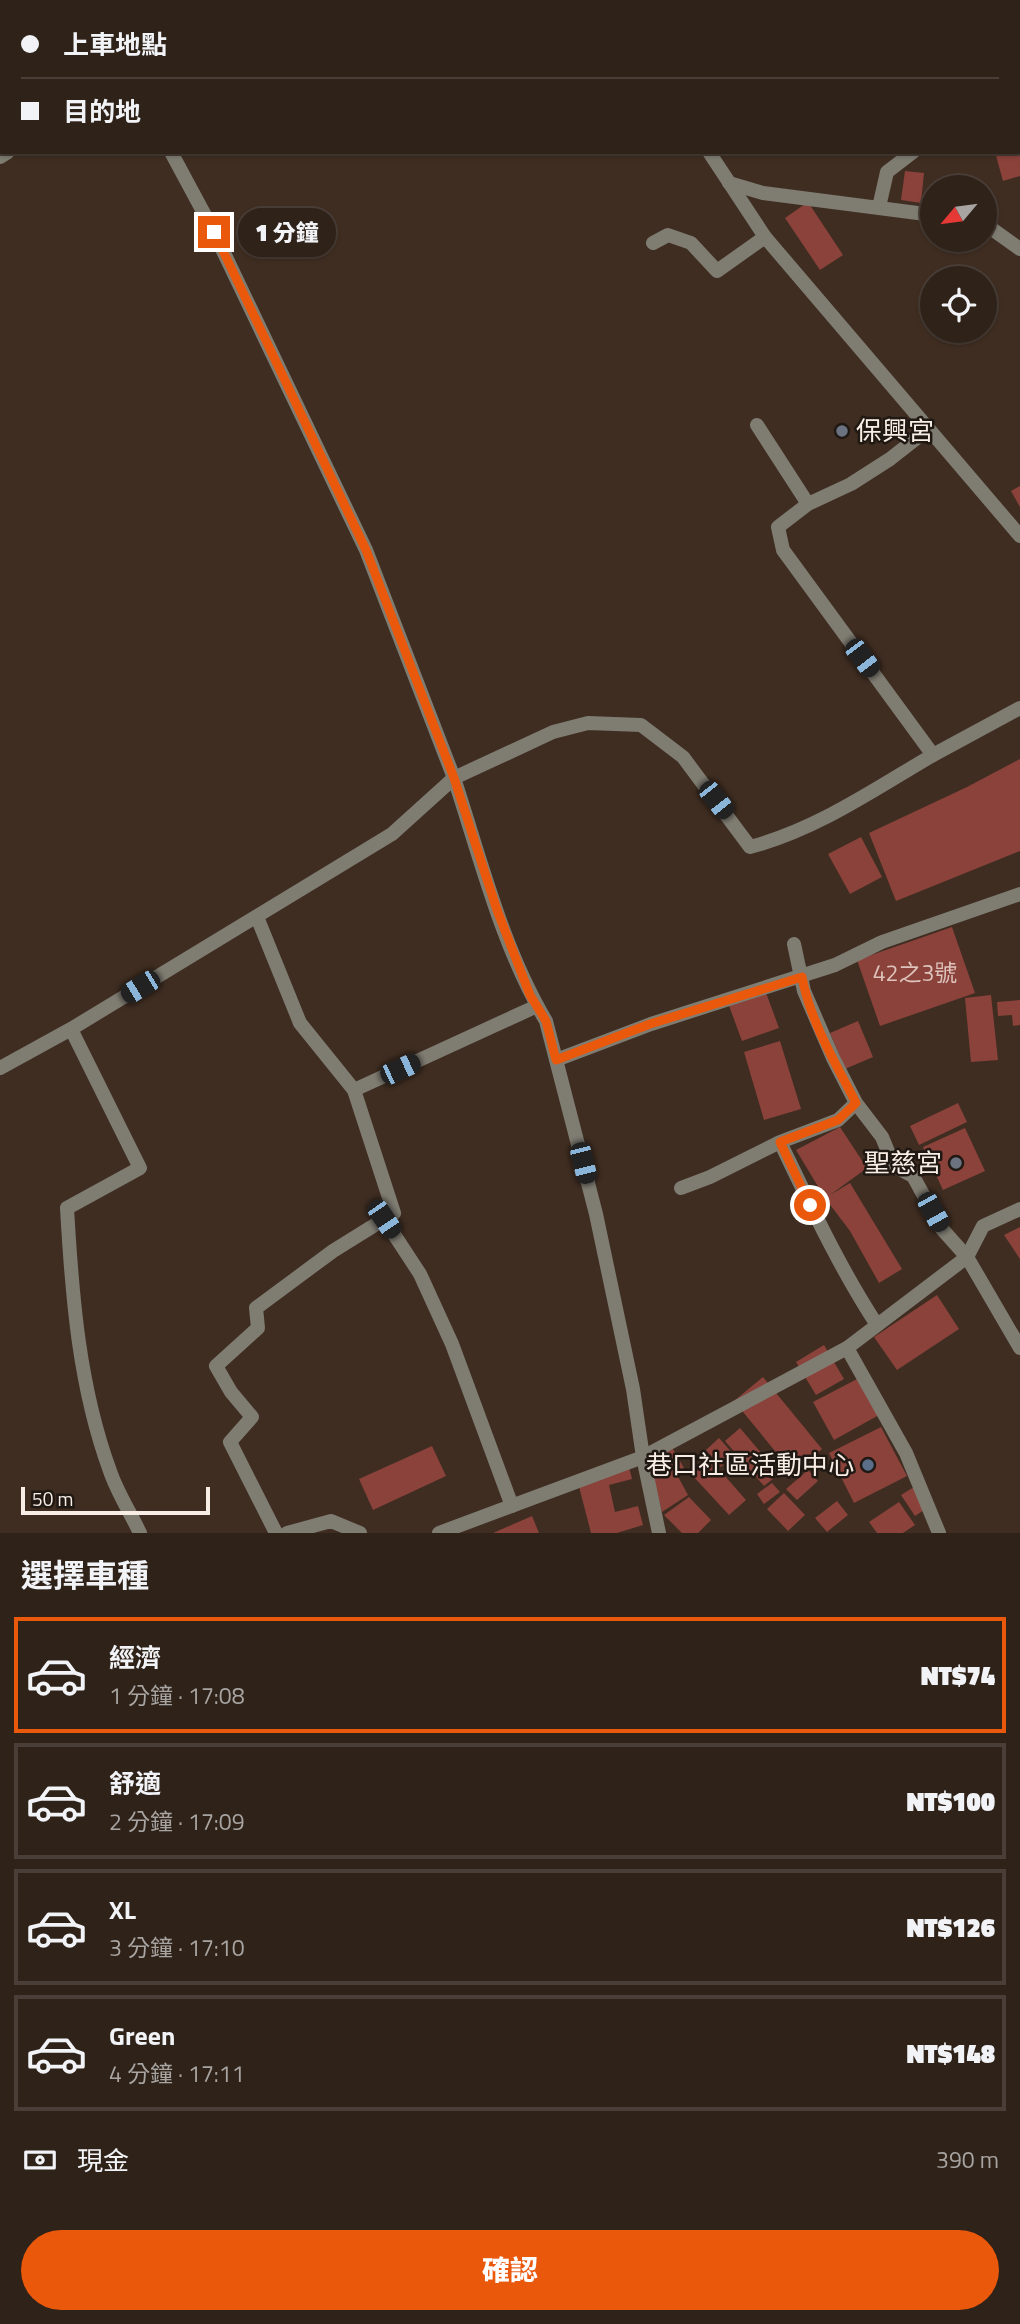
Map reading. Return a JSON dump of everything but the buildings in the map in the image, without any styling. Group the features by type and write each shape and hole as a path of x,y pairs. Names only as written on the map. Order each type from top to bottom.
{"street":[{"path":"172,154 214,232 366,550 454,778 497,910 530,995 546,1021 596,1214 634,1389 643,1457 659,1533"},
{"path":"710,154 765,237 1020,536"},
{"path":"879,207 887,172 910,154"},
{"path":"729,183 763,193 920,213"},
{"path":"998,233 1020,249"},
{"path":"653,243 668,235 691,243 717,271 765,237"},
{"path":"757,425 808,504"},
{"path":"927,430 890,459 851,484 808,504 778,527 783,550 933,755"},
{"path":"0,1068 71,1029 392,835 454,778 553,732 588,723 641,725 682,757 750,847 781,839 1020,708"},
{"path":"556,1060 650,1024 802,977 835,965 882,942 1020,894"},
{"path":"257,917 300,1023 354,1090 394,1213 332,1251 256,1308 258,1328 216,1366 231,1392 252,1418 230,1442 275,1533"},
{"path":"794,944 804,990 856,1103 882,1137 894,1166 913,1176 942,1229 967,1257 1020,1348"},
{"path":"354,1090 537,1006"},
{"path":"71,1029 140,1168 67,1208 69,1257 84,1378 110,1472 140,1533"},
{"path":"681,1188 710,1177 780,1142 838,1120 856,1103"},
{"path":"780,1142 855,1292 877,1325"},
{"path":"439,1533 643,1457 847,1348 967,1257 983,1226 1020,1209"},
{"path":"384,1219 420,1274 452,1344 512,1506"},
{"path":"847,1348 906,1453 939,1533"},
{"path":"287,1533 331,1521 360,1533"}],"place":[{"name":"保興宮","path":"842,431"},
{"name":"聖慈宮","path":"956,1163"},
{"name":"巷口社區活動中心","path":"868,1465"}],"route":[{"path":"214,232 312,442 366,550 454,778 497,910 530,995 546,1021 556,1060 650,1024 802,977 804,990 833,1058 856,1103 838,1120 780,1142 810,1205"}]}
